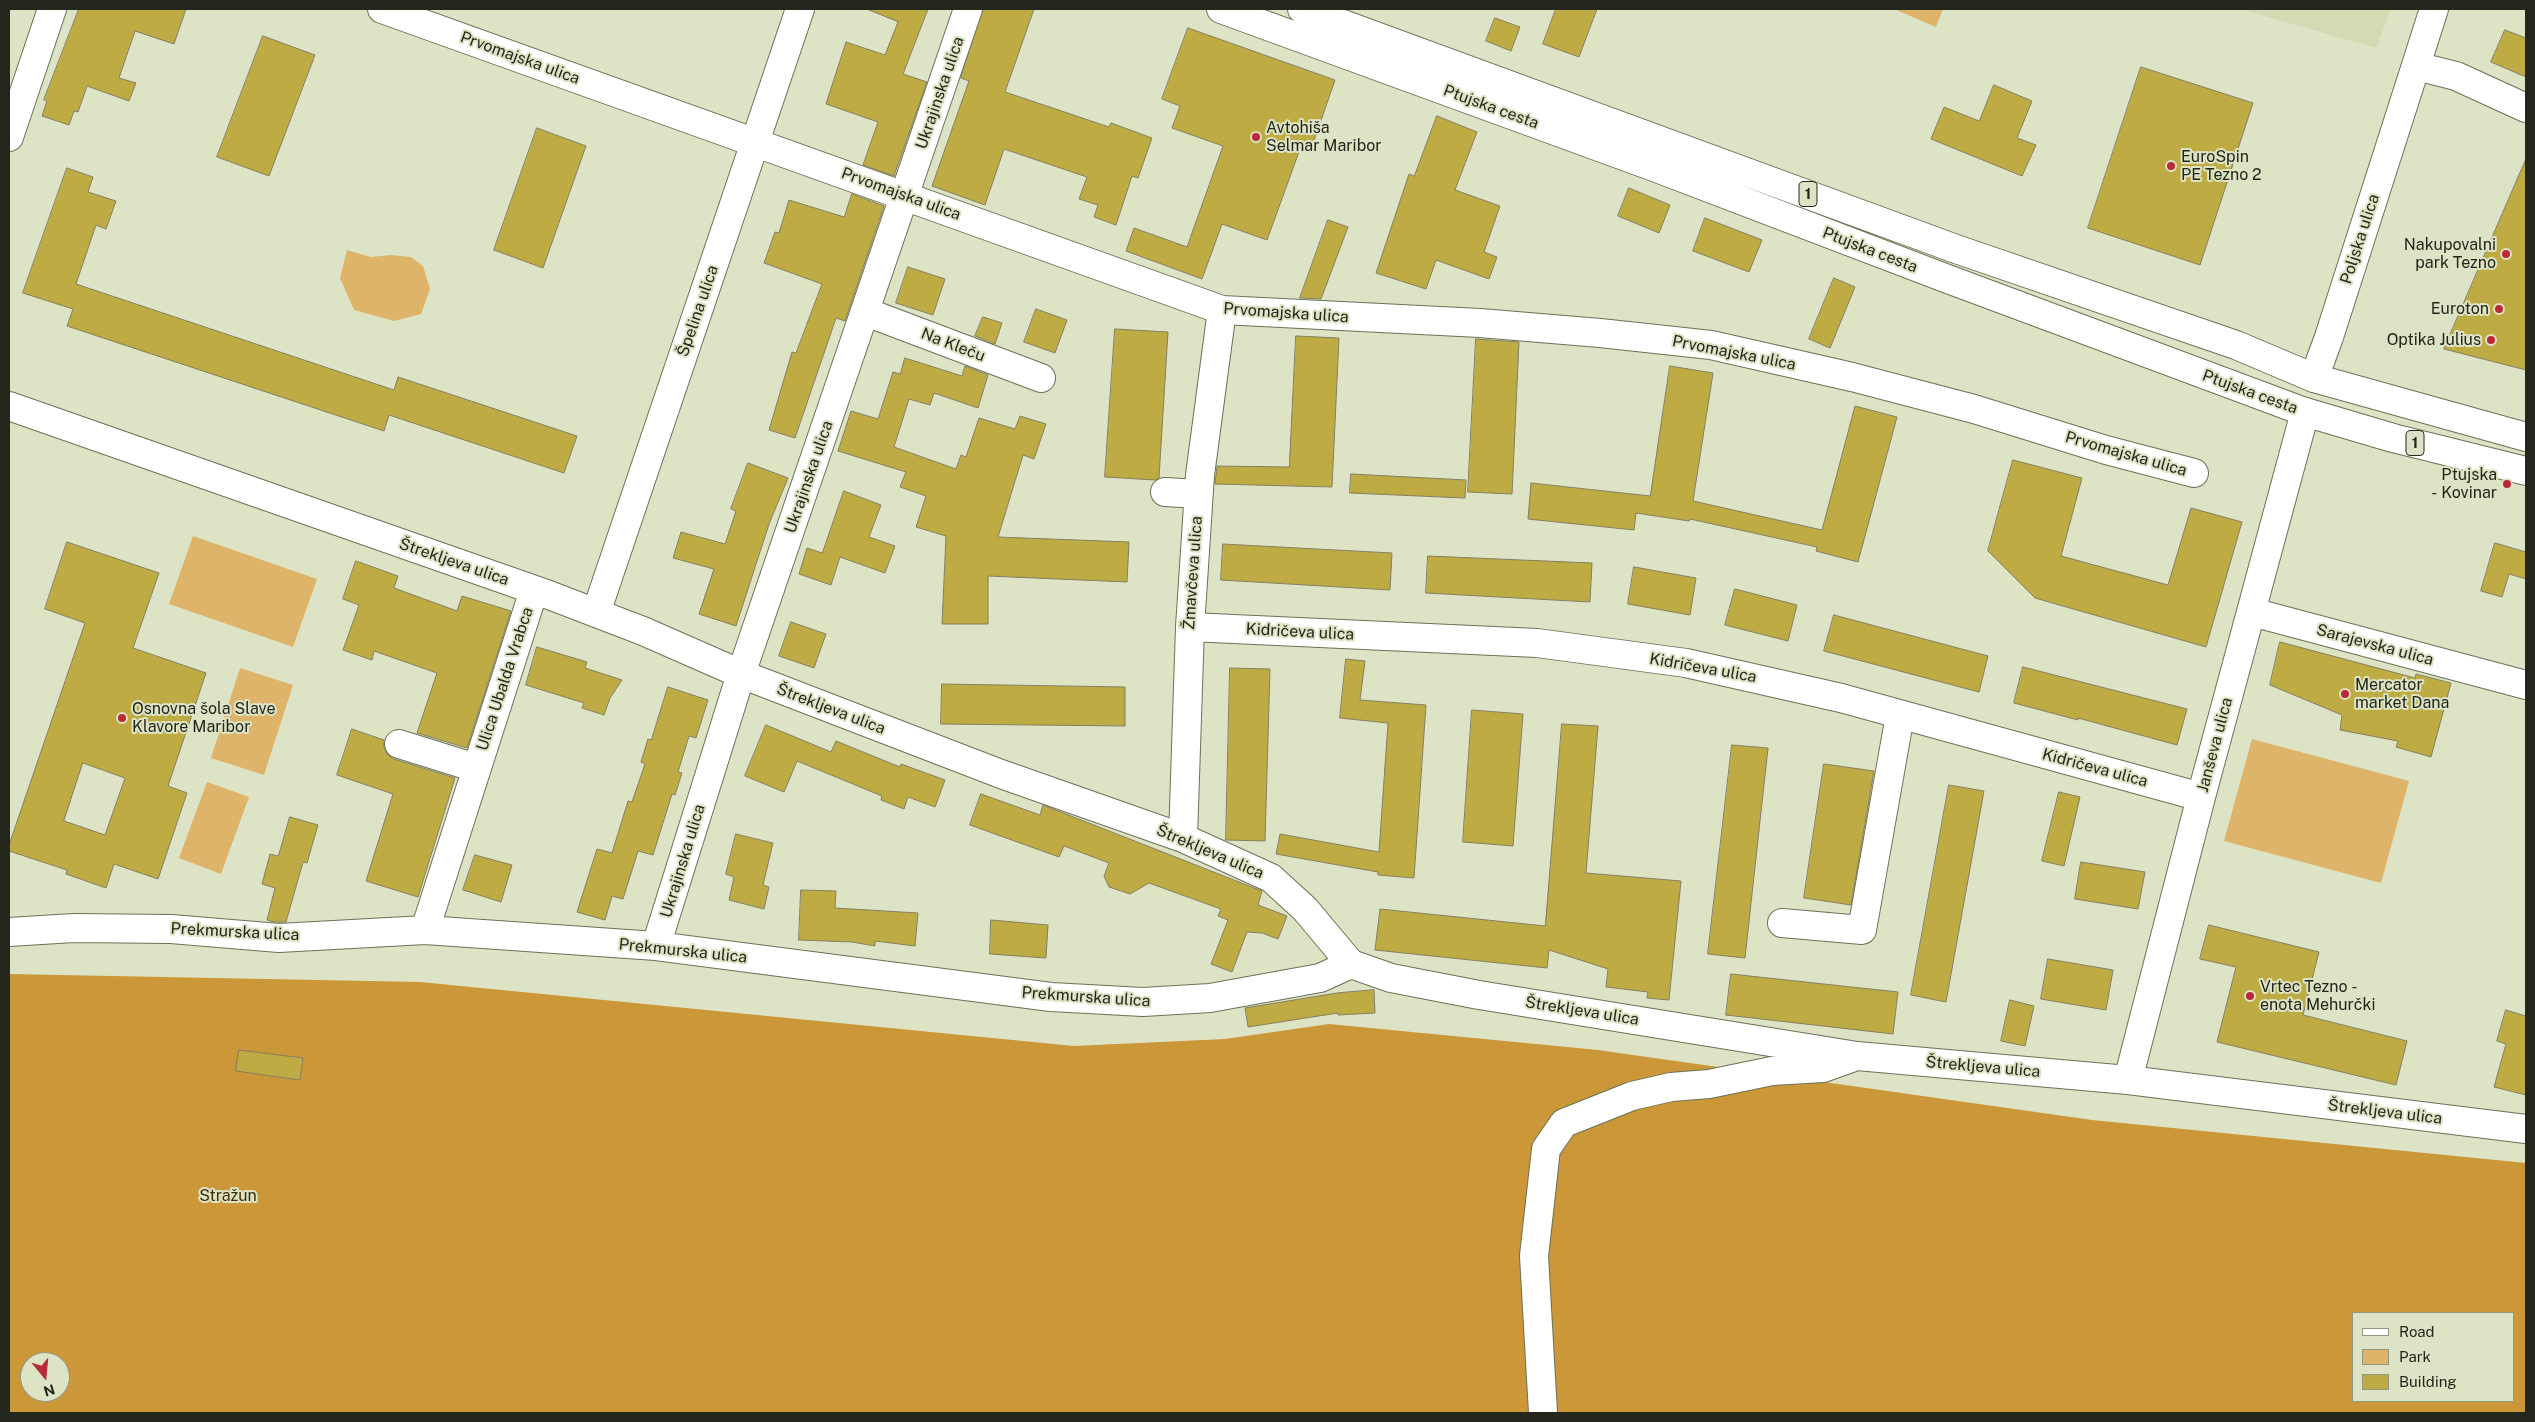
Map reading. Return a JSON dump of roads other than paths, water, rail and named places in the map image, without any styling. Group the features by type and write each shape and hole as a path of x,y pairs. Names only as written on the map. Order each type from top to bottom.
{"street":[{"path":"9,137 52,9"},
{"name":"Prvomajska ulica","path":"382,9 1222,310 1480,323 1711,345 1852,377 1974,409 2106,450 2194,473"},
{"name":"Špelina ulica","path":"596,613 800,9"},
{"name":"Ukrajinska ulica","path":"656,946 742,674 968,9"},
{"name":"Ptujska cesta","path":"1221,9 1654,167 1963,285 2305,412 2393,438 2526,471"},
{"name":"Ptujska cesta","path":"1302,9 1956,249 2236,345 2314,378 2526,437"},
{"name":"Poljska ulica","path":"2305,412 2314,378 2329,337 2434,9"},
{"path":"2416,66 2456,76 2526,108"},
{"name":"Žmavčeva ulica","path":"1183,838 1190,627 1198,494 1222,310"},
{"name":"Na Kleču","path":"866,312 1041,378"},
{"name":"Štrekljeva ulica","path":"9,406 534,590 643,631 742,674 1001,774 1183,838 1271,878 1305,909 1352,964 1391,978 1423,985 1857,1056 2128,1080 2526,1129"},
{"name":"Janševa ulica","path":"2128,1080 2201,797 2305,412"},
{"path":"1165,492 1198,494"},
{"name":"Ulica Ubalda Vrabca","path":"425,930 534,590"},
{"name":"Sarajevska ulica","path":"2252,612 2526,685"},
{"name":"Kidričeva ulica","path":"1190,627 1547,644 1686,662 1764,679 2201,797"},
{"path":"1782,923 1862,930 1900,715"},
{"name":"Ulica Ubalda Vrabca","path":"399,744 476,768"},
{"name":"Prekmurska ulica","path":"9,932 74,928 171,929 279,938 425,930 656,946 1051,997 1143,1002 1210,998 1320,978 1352,964"},
{"path":"1543,1413 1534,1256 1546,1149 1564,1123 1586,1112 1642,1094 1772,1071 1823,1068 1857,1056"}],"place":[{"name":"Avtohiša Selmar Maribor","path":"1256,137"},
{"name":"EuroSpin PE Tezno 2","path":"2171,166"},
{"name":"Nakupovalni park Tezno","path":"2506,254"},
{"name":"Euroton","path":"2499,309"},
{"name":"Optika Julius","path":"2491,340"},
{"name":"Ptujska - Kovinar","path":"2507,484"},
{"name":"Mercator market Dana","path":"2345,694"},
{"name":"Osnovna šola Slave Klavore Maribor","path":"122,718"},
{"name":"Vrtec Tezno - enota Mehurčki","path":"2250,996"}],"park label":[{"name":"Stražun","path":"228,1196"}]}
